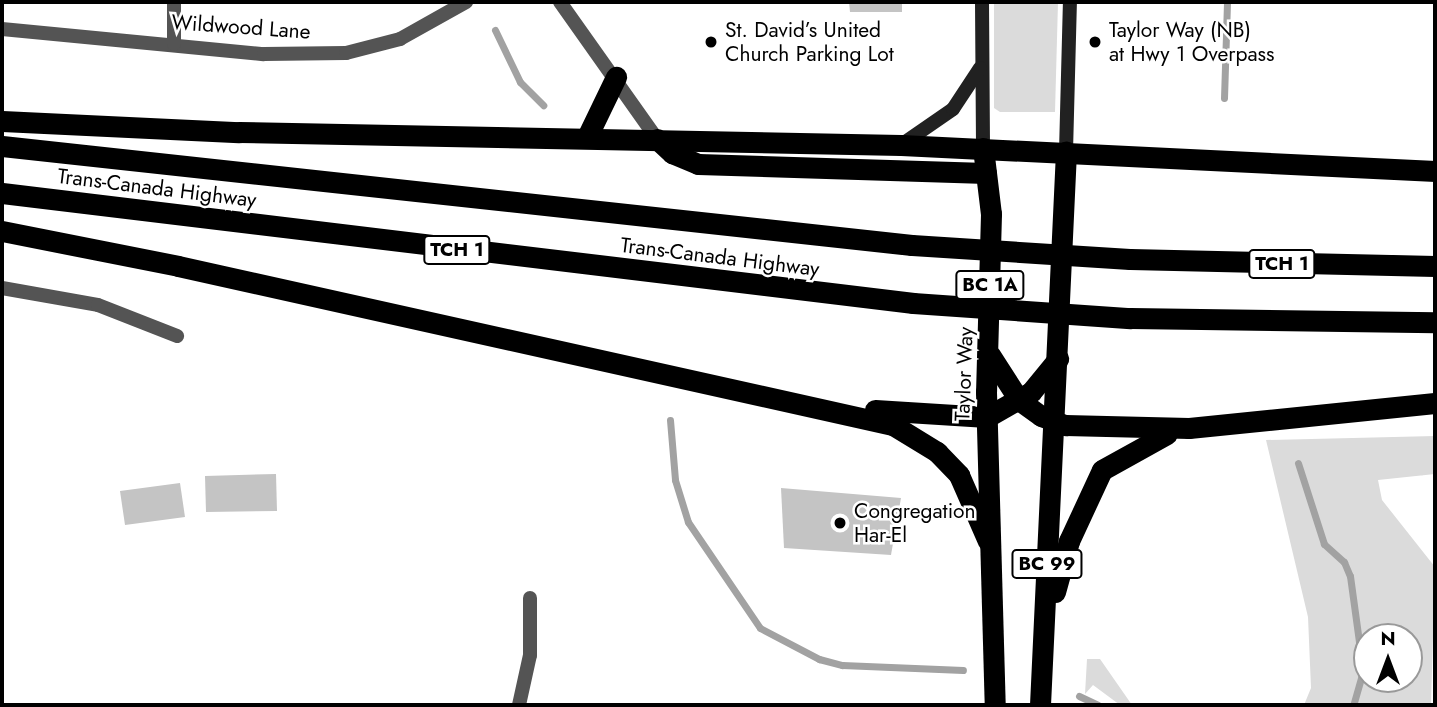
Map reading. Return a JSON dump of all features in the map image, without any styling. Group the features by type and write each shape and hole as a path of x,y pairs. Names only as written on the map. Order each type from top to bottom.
{"highway":[{"path":"587,137 616,77"},
{"path":"2,121 239,132 901,145 1435,172"},
{"path":"657,139 672,153 698,164 986,173"},
{"name":"Trans-Canada Highway","path":"2,146 912,245 1130,259 1435,266"},
{"name":"Taylor Way","path":"983,148 991,214 987,417 988,541 995,705"},
{"name":"BC 99","path":"1040,705 1066,152"},
{"name":"Trans-Canada Highway","path":"2,193 913,303 1130,318 1435,322"},
{"path":"2,231 178,266 779,400 873,418 912,434 959,475 988,541"},
{"path":"990,355 1019,400 1054,422 1115,429 1189,428 1435,403"},
{"path":"779,400 987,417 1019,400 1040,383 1058,359"},
{"path":"1042,660 1058,575 1102,470 1139,446 1189,428"}],"street":[{"path":"174,2 174,44"},
{"name":"Wildwood Lane","path":"2,29 264,54 346,53 400,39 466,2"},
{"path":"560,2 616,77 657,139"},
{"name":"Taylor Way","path":"982,2 980,67 983,148"},
{"path":"1066,152 1070,2"},
{"path":"901,145 953,109 980,67"},
{"path":"2,288 98,305 177,335"},
{"path":"519,705 530,655 530,598"}],"shaded area":[{"path":"994,2 1058,2 1055,112 1000,112 994,108"},
{"path":"1435,436 1435,474 1378,480 1382,500 1435,567 1431,705 1304,705 1311,688 1308,617 1266,440"},
{"path":"1087,659 1100,659 1132,705 1120,705 1093,685 1085,694"}],"building":[{"path":"849,2 902,2 902,12 850,12"},
{"path":"276,474 277,511 206,512 205,476"},
{"path":"180,483 185,517 125,525 120,491"},
{"name":"Congregation Har-El","path":"781,488 901,498 891,555 784,548"}],"waterway":[{"path":"1224,98 1227,2"},
{"path":"495,30 520,82 543,105"},
{"path":"670,420 675,480 688,522 760,628 819,659 842,665 963,670"},
{"path":"1298,463 1324,544 1344,562 1350,576 1363,671 1353,705"},
{"path":"1079,696 1098,705"}],"place":[{"name":"St. David’s United Church Parking Lot","path":"711,42"},
{"name":"Taylor Way (NB) at Hwy 1 Overpass","path":"1095,42"},
{"name":"Congregation Har-El","path":"840,523"}]}
